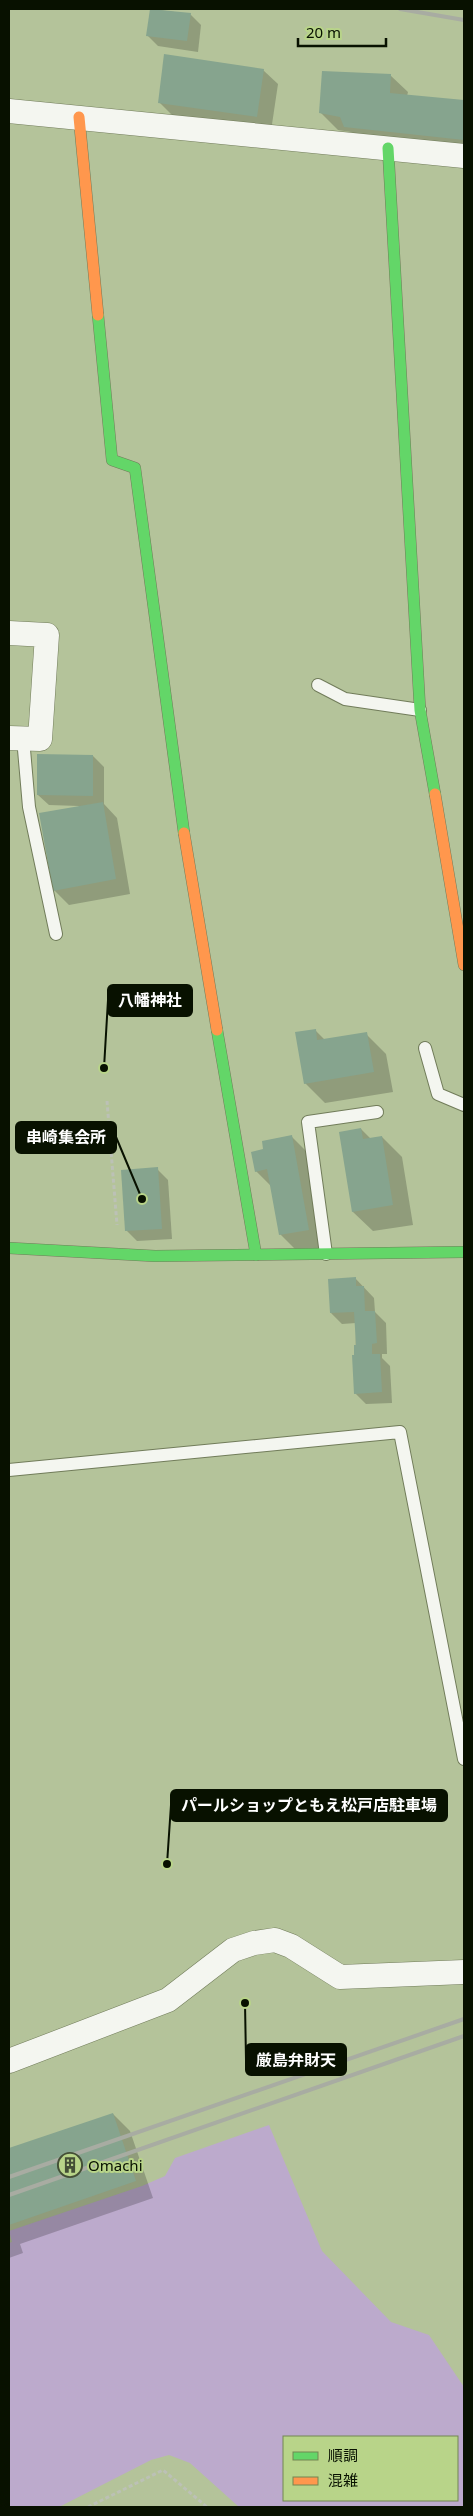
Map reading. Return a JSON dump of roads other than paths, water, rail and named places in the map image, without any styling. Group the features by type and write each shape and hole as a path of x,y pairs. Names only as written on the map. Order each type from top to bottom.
{"street":[{"path":"9,111 464,156"},
{"path":"79,117 112,460 135,468 188,862 256,1255"},
{"path":"388,148 420,710 464,965"},
{"path":"9,633 46,635 40,739 16,738"},
{"path":"9,1248 119,1256 464,1252"},
{"path":"9,2061 168,2000 233,1950 254,1942 275,1940 292,1946 340,1977 464,1972"}],"lane":[{"path":"318,685 345,700 420,710"},
{"path":"16,738 56,934"},
{"path":"426,1048 438,1094 464,1105"},
{"path":"326,1254 308,1122 377,1112"},
{"path":"9,1470 400,1432 464,1759"}],"railway":[{"path":"400,9 464,20"},
{"path":"9,2177 464,2019"},
{"path":"9,2195 464,2036"}],"place":[{"name":"八幡神社","path":"104,1068"},
{"name":"串崎集会所","path":"142,1199"},
{"name":"パールショップともえ松戸店駐車場","path":"167,1864"},
{"name":"厳島弁財天","path":"245,2003"},
{"name":"Omachi","path":"70,2165"}]}
